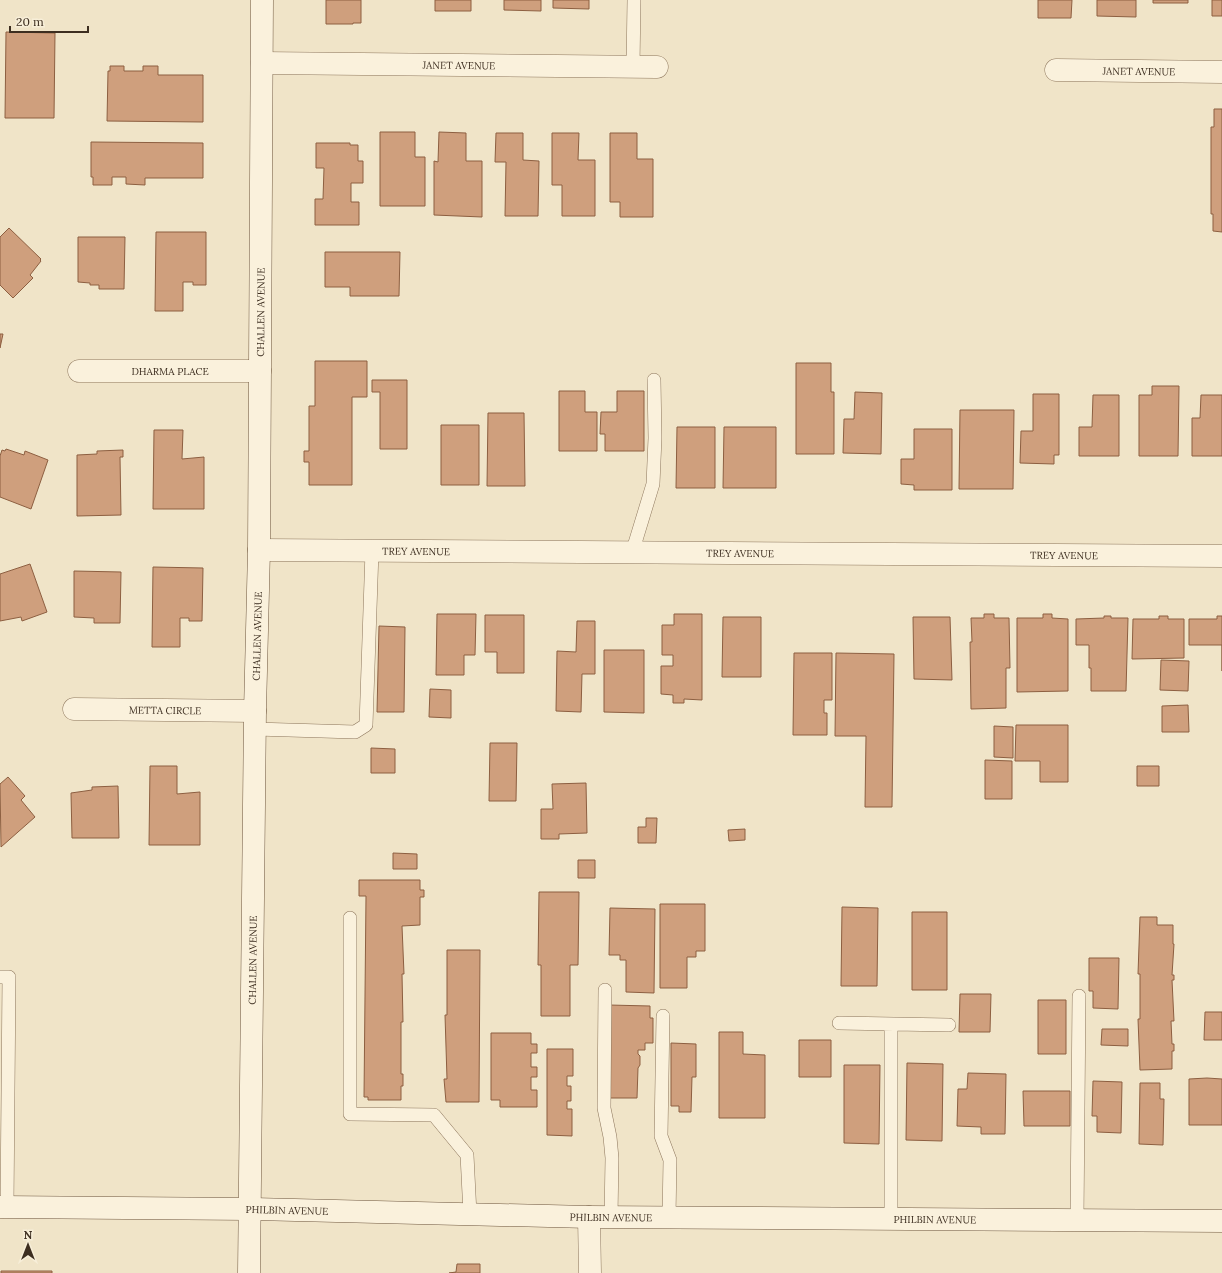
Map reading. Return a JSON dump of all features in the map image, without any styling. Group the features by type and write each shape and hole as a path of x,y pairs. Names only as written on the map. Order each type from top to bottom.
{"street":[{"name":"CHALLEN AVENUE","path":"249,1273 260,371 262,0"},
{"name":"JANET AVENUE","path":"262,63 657,67"},
{"name":"JANET AVENUE","path":"1056,70 1222,72"},
{"name":"DHARMA PLACE","path":"80,371 260,371"},
{"name":"TREY AVENUE","path":"258,550 1222,556"},
{"name":"METTA CIRCLE","path":"74,709 255,720"},
{"name":"PHILBIN AVENUE","path":"3,1207 249,1209 600,1217 1222,1221"},
{"path":"590,1273 600,1217"}],"lane":[{"path":"632,67 634,0"},
{"path":"632,553 653,484 655,438 654,380"},
{"path":"255,720 355,732 366,725 372,551"},
{"path":"350,918 350,1114 434,1114 467,1155 470,1214"},
{"path":"0,977 9,977 3,1207"},
{"path":"600,1217 612,1158 610,1137 604,1108 606,990"},
{"path":"1077,1220 1079,996"},
{"path":"664,1016 661,1136 670,1160 669,1217"},
{"path":"839,1023 949,1025"},
{"path":"891,1024 891,1219"}],"building":[{"path":"326,0 361,0 361,23 326,24"},
{"path":"435,0 471,0 471,11 435,11"},
{"path":"504,0 541,0 541,11 504,10"},
{"path":"553,0 589,0 589,9 553,8"},
{"path":"1038,0 1072,0 1071,18 1038,18"},
{"path":"1097,0 1136,0 1136,17 1097,16"},
{"path":"1153,0 1188,0 1188,3 1153,3"},
{"path":"1212,0 1222,0 1222,16 1212,16"},
{"path":"6,32 55,33 54,118 5,118"},
{"path":"110,66 124,66 124,71 143,71 143,66 158,66 158,75 203,75 203,122 107,121 108,71 110,71"},
{"path":"1214,109 1222,109 1222,232 1213,231 1213,214 1211,214 1211,127 1214,127"},
{"path":"380,132 415,132 415,157 425,157 425,206 380,206"},
{"path":"439,132 466,133 466,161 482,161 482,217 434,215 434,161 438,162"},
{"path":"496,133 523,133 523,160 539,161 538,216 505,216 506,162 495,162"},
{"path":"552,133 579,133 578,160 595,160 595,216 562,216 562,185 552,185"},
{"path":"610,133 637,133 637,159 653,159 653,217 620,217 620,202 610,202"},
{"path":"91,142 203,143 203,178 145,178 145,185 126,184 126,177 112,177 112,185 93,185 93,177 91,177"},
{"path":"316,143 350,143 350,145 358,145 358,161 363,161 363,183 351,183 351,202 359,202 359,225 315,225 315,199 323,199 324,168 316,168"},
{"path":"9,228 41,259 30,275 33,278 13,298 0,285 0,237"},
{"path":"156,232 206,232 206,285 193,285 193,282 183,282 183,311 155,311"},
{"path":"78,237 125,237 124,289 99,289 99,285 90,285 90,283 78,282"},
{"path":"325,252 400,252 399,296 350,296 350,287 325,287"},
{"path":"0,334 3,334 0,348"},
{"path":"315,361 367,361 367,397 352,397 352,485 309,485 309,462 304,462 304,451 309,451 309,406 315,406"},
{"path":"796,363 831,363 831,392 834,392 834,454 796,454"},
{"path":"372,380 407,380 407,449 380,449 380,392 372,392"},
{"path":"1152,386 1179,386 1178,456 1139,456 1139,395 1152,395"},
{"path":"559,391 585,391 585,412 597,412 597,451 559,451"},
{"path":"617,391 644,391 644,451 605,451 605,434 600,434 601,412 617,412"},
{"path":"855,392 882,393 881,454 843,453 844,419 854,419"},
{"path":"1033,394 1059,394 1059,455 1054,455 1054,464 1020,463 1021,431 1033,431"},
{"path":"1093,395 1119,395 1119,456 1079,456 1079,427 1092,427"},
{"path":"1201,395 1222,395 1222,456 1192,456 1192,418 1200,418"},
{"path":"960,410 1014,410 1013,489 959,489"},
{"path":"488,413 524,413 525,486 487,486"},
{"path":"441,425 479,425 479,485 441,485"},
{"path":"677,427 715,427 715,488 676,488"},
{"path":"724,427 776,427 776,488 723,488"},
{"path":"914,429 952,429 952,490 914,490 914,485 901,484 901,459 914,459"},
{"path":"154,430 183,430 182,459 204,457 204,509 153,509"},
{"path":"6,449 24,455 25,451 48,460 31,509 0,497 0,456 2,450 5,451"},
{"path":"123,450 123,457 120,457 121,515 77,516 77,455 97,454 97,451"},
{"path":"30,564 47,612 22,621 21,617 0,621 0,574"},
{"path":"153,567 203,568 202,621 189,621 189,618 180,618 180,647 152,647"},
{"path":"74,571 121,572 120,623 94,623 94,618 74,617"},
{"path":"437,614 476,614 475,655 464,655 464,675 436,675"},
{"path":"674,614 702,614 702,700 684,699 684,703 673,703 673,695 661,694 661,666 673,666 673,655 662,655 662,625 674,625"},
{"path":"984,614 994,614 994,618 1009,618 1010,668 1006,668 1006,708 971,709 971,618 984,618"},
{"path":"1043,614 1052,614 1052,618 1068,619 1068,691 1017,692 1017,618 1043,618"},
{"path":"485,615 524,615 524,673 497,673 497,652 485,652"},
{"path":"1104,616 1111,616 1111,618 1128,618 1126,691 1091,691 1089,645 1076,645 1076,619 1104,618"},
{"path":"1159,616 1168,616 1168,619 1184,619 1184,658 1132,659 1133,619 1159,619"},
{"path":"1217,616 1222,616 1222,645 1189,645 1189,619 1217,619"},
{"path":"723,617 761,617 761,677 722,677"},
{"path":"913,617 950,617 952,680 914,679"},
{"path":"577,621 595,621 595,674 582,674 581,712 556,711 557,651 576,652"},
{"path":"379,626 405,627 404,712 377,712"},
{"path":"604,650 644,650 644,713 604,712"},
{"path":"794,653 832,653 832,700 824,700 824,713 827,713 827,735 793,735"},
{"path":"836,653 894,654 892,807 865,807 866,736 835,736"},
{"path":"1161,660 1189,661 1188,691 1160,690"},
{"path":"430,689 451,690 451,718 429,717"},
{"path":"1188,705 1189,732 1162,732 1162,706"},
{"path":"1016,725 1068,725 1068,782 1040,782 1040,761 1015,761"},
{"path":"994,726 1013,727 1013,758 994,757"},
{"path":"490,743 517,743 516,801 489,801"},
{"path":"371,748 395,749 395,773 371,773"},
{"path":"985,760 1012,761 1012,799 985,799"},
{"path":"150,766 177,766 177,794 200,792 200,845 149,845"},
{"path":"1137,766 1159,766 1159,786 1137,786"},
{"path":"8,777 25,796 21,800 35,817 1,847 0,784"},
{"path":"586,783 587,833 559,834 559,839 541,839 541,809 553,809 552,784"},
{"path":"118,786 119,838 72,838 71,793 92,790 92,787"},
{"path":"646,818 657,818 656,843 638,843 638,827 646,827"},
{"path":"745,829 745,840 729,841 728,830"},
{"path":"393,853 417,854 417,869 393,869"},
{"path":"578,860 595,860 595,878 578,878"},
{"path":"359,880 420,880 420,890 424,890 424,897 420,897 420,925 402,926 404,974 402,974 403,1022 401,1022 401,1074 403,1074 403,1086 401,1086 401,1100 368,1100 368,1097 364,1097 366,896 359,896"},
{"path":"539,892 579,892 578,965 570,965 570,1016 541,1016 541,965 538,965"},
{"path":"660,904 705,904 705,951 696,951 696,957 687,957 687,988 660,988"},
{"path":"842,907 878,908 877,986 841,986"},
{"path":"610,908 655,909 654,993 626,992 626,960 620,960 620,955 609,955"},
{"path":"912,912 947,912 947,990 912,990"},
{"path":"1140,917 1157,917 1157,925 1173,925 1174,944 1172,975 1174,975 1174,980 1172,980 1174,1021 1171,1021 1172,1044 1174,1044 1174,1051 1172,1051 1172,1069 1140,1070 1138,1019 1140,1019 1140,974 1138,974"},
{"path":"447,950 480,950 479,1102 446,1102 444,1079 447,1079 445,1015 447,1015"},
{"path":"1089,958 1119,958 1118,1009 1093,1008 1093,991 1089,991"},
{"path":"960,994 991,994 990,1032 959,1032"},
{"path":"1038,1000 1066,1000 1066,1054 1038,1054"},
{"path":"609,1005 650,1006 650,1018 653,1018 653,1043 645,1043 645,1050 638,1050 640,1065 638,1068 637,1098 608,1098"},
{"path":"1205,1012 1222,1012 1222,1040 1204,1040"},
{"path":"1102,1029 1128,1029 1128,1046 1101,1045"},
{"path":"719,1032 743,1032 743,1054 765,1055 765,1118 719,1118"},
{"path":"491,1033 531,1033 531,1044 537,1044 537,1053 531,1053 531,1067 537,1067 537,1077 531,1077 531,1090 537,1090 537,1107 500,1107 500,1100 491,1100"},
{"path":"799,1040 831,1040 831,1077 799,1077"},
{"path":"671,1043 696,1044 696,1077 692,1077 691,1112 679,1112 679,1106 671,1106"},
{"path":"547,1049 573,1049 573,1076 567,1076 567,1086 571,1086 571,1101 567,1101 567,1109 572,1109 572,1136 547,1135"},
{"path":"907,1063 943,1064 942,1141 906,1140"},
{"path":"844,1065 880,1065 879,1144 844,1143"},
{"path":"968,1073 1006,1074 1005,1134 981,1134 981,1127 957,1126 958,1089 967,1089"},
{"path":"1189,1079 1222,1079 1222,1125 1189,1125"},
{"path":"1093,1081 1122,1082 1121,1133 1097,1132 1097,1116 1092,1116"},
{"path":"1140,1083 1160,1083 1160,1099 1164,1099 1163,1145 1139,1144"},
{"path":"1023,1091 1070,1091 1070,1126 1024,1126"},
{"path":"457,1264 480,1264 480,1273 449,1273 456,1272"},
{"path":"1,1271 52,1271 52,1273 1,1273"}]}
